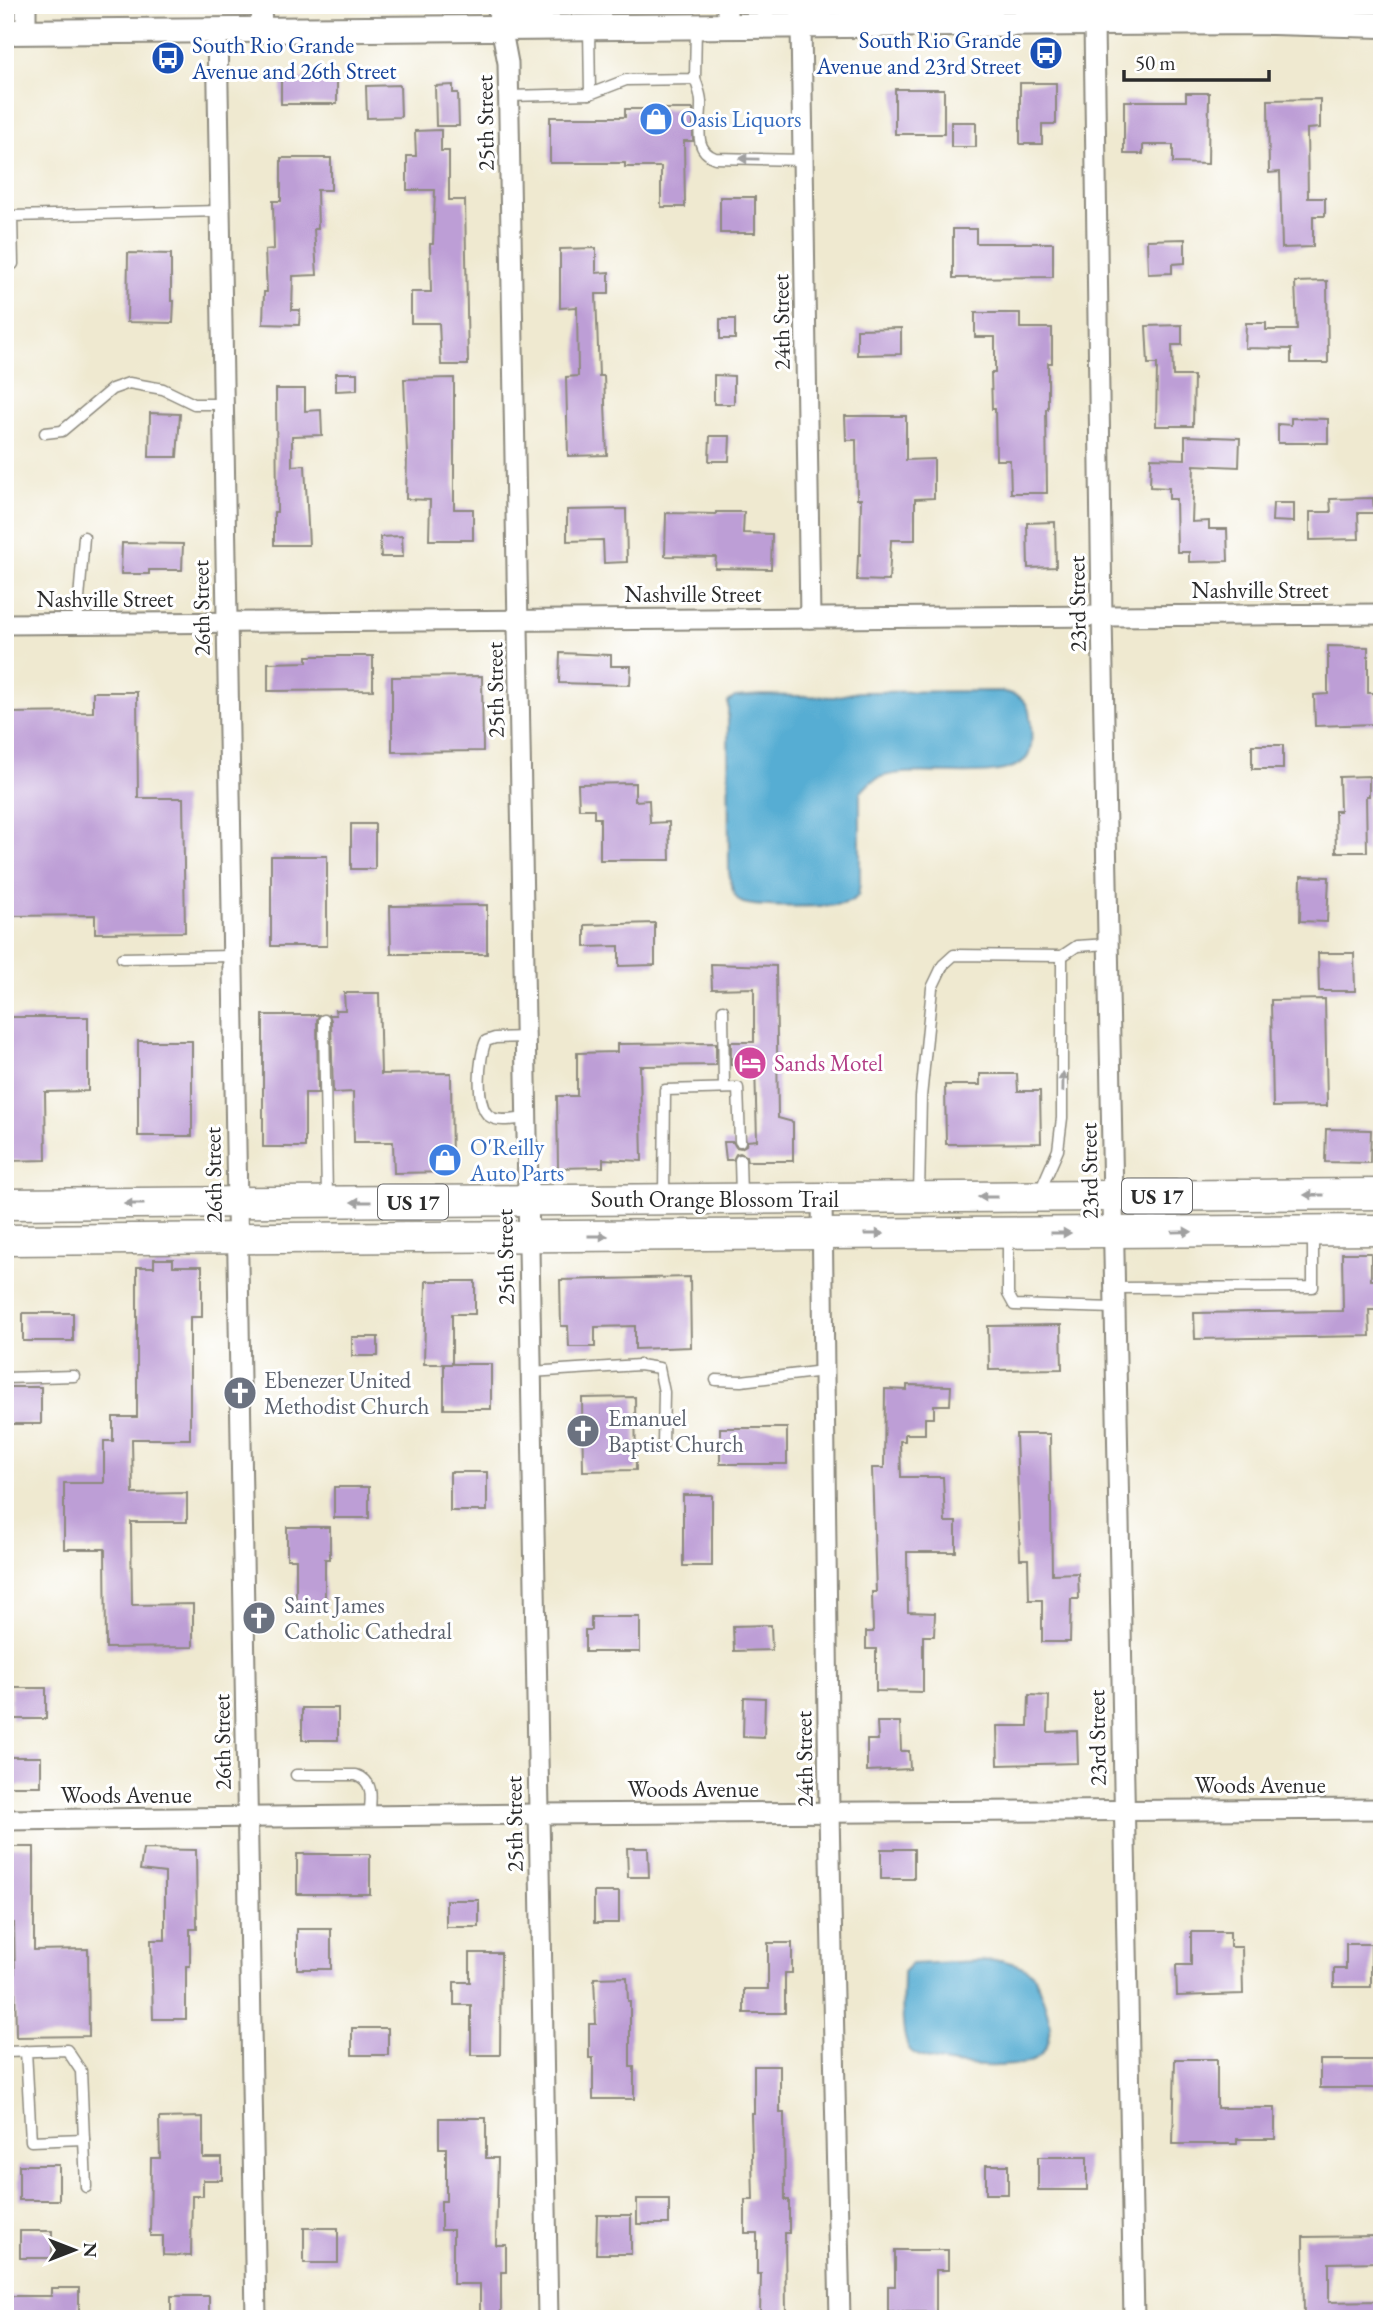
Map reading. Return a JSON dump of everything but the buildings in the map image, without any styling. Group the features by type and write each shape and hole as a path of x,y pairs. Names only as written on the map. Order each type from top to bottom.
{"main road":[{"name":"South Orange Blossom Trail","path":"5,1204 1382,1194"},
{"name":"South Orange Blossom Trail","path":"5,1240 1382,1230"}],"street":[{"path":"26,5 16,32 217,31 261,18 499,16 589,26 696,25 727,15 801,25 1272,22 1382,25"},
{"name":"25th Street","path":"499,16 508,63 509,96 548,2319"},
{"name":"23rd Street","path":"1094,23 1102,616 1134,2319"},
{"name":"24th Street","path":"801,25 810,618"},
{"name":"26th Street","path":"217,31 256,2319"},
{"name":"Nashville Street","path":"5,624 1382,614"},
{"name":"24th Street","path":"822,1199 829,1812 840,2319"},
{"name":"Woods Avenue","path":"5,1820 1382,1809"}],"lane":[{"path":"696,25 695,79 701,100 700,146 706,154 715,158 803,160"},
{"path":"589,26 590,94"},
{"path":"509,96 590,94 626,80 695,79"},
{"path":"13,264 12,216 220,211"},
{"path":"45,433 62,431 112,389 129,383 163,389 194,404 223,404"},
{"path":"76,624 84,537"},
{"path":"919,1198 921,1097 932,988 943,965 954,955 1062,956 1077,946 1108,944"},
{"path":"122,958 232,956"},
{"path":"1044,1197 1044,1182 1058,1150 1062,1118 1062,956"},
{"path":"723,1010 724,1088"},
{"path":"324,1020 327,1202"},
{"path":"526,1037 486,1041 480,1053 483,1110 491,1118 528,1118"},
{"path":"664,1200 665,1090 738,1088 740,1141"},
{"path":"740,1160 741,1199"},
{"path":"1008,1234 1009,1294 1014,1305 1313,1287 1313,1231"},
{"path":"531,1373 639,1365 659,1368 664,1392 663,1444"},
{"path":"716,1380 741,1381 824,1371"},
{"path":"5,1378 74,1376"},
{"path":"296,1775 356,1775 365,1778 370,1789 369,1816"},
{"path":"5,2052 66,2050 81,2071 86,2187"},
{"path":"26,2051 31,2141 84,2139"}],"water":[{"path":"1000,691 1018,696 1027,706 1032,736 1029,755 1013,767 996,772 892,774 870,783 860,793 858,896 841,904 795,906 748,904 738,899 732,888 729,872 728,702 735,697 761,695 834,697 858,692"},
{"path":"1001,1960 1023,1967 1036,1979 1050,2026 1048,2044 1043,2052 1026,2063 973,2066 934,2060 911,2051 903,2025 903,1972 911,1964"}],"place":[{"name":"South Rio Grande Avenue and 23rd Street","path":"1046,53"},
{"name":"South Rio Grande Avenue and 26th Street","path":"168,58"},
{"name":"Oasis Liquors","path":"656,119"},
{"name":"Sands Motel","path":"750,1063"},
{"name":"O'Reilly Auto Parts","path":"445,1160"},
{"name":"Ebenezer United Methodist Church","path":"240,1393"},
{"name":"Emanuel Baptist Church","path":"583,1431"},
{"name":"Saint James Catholic Cathedral","path":"259,1618"}]}
